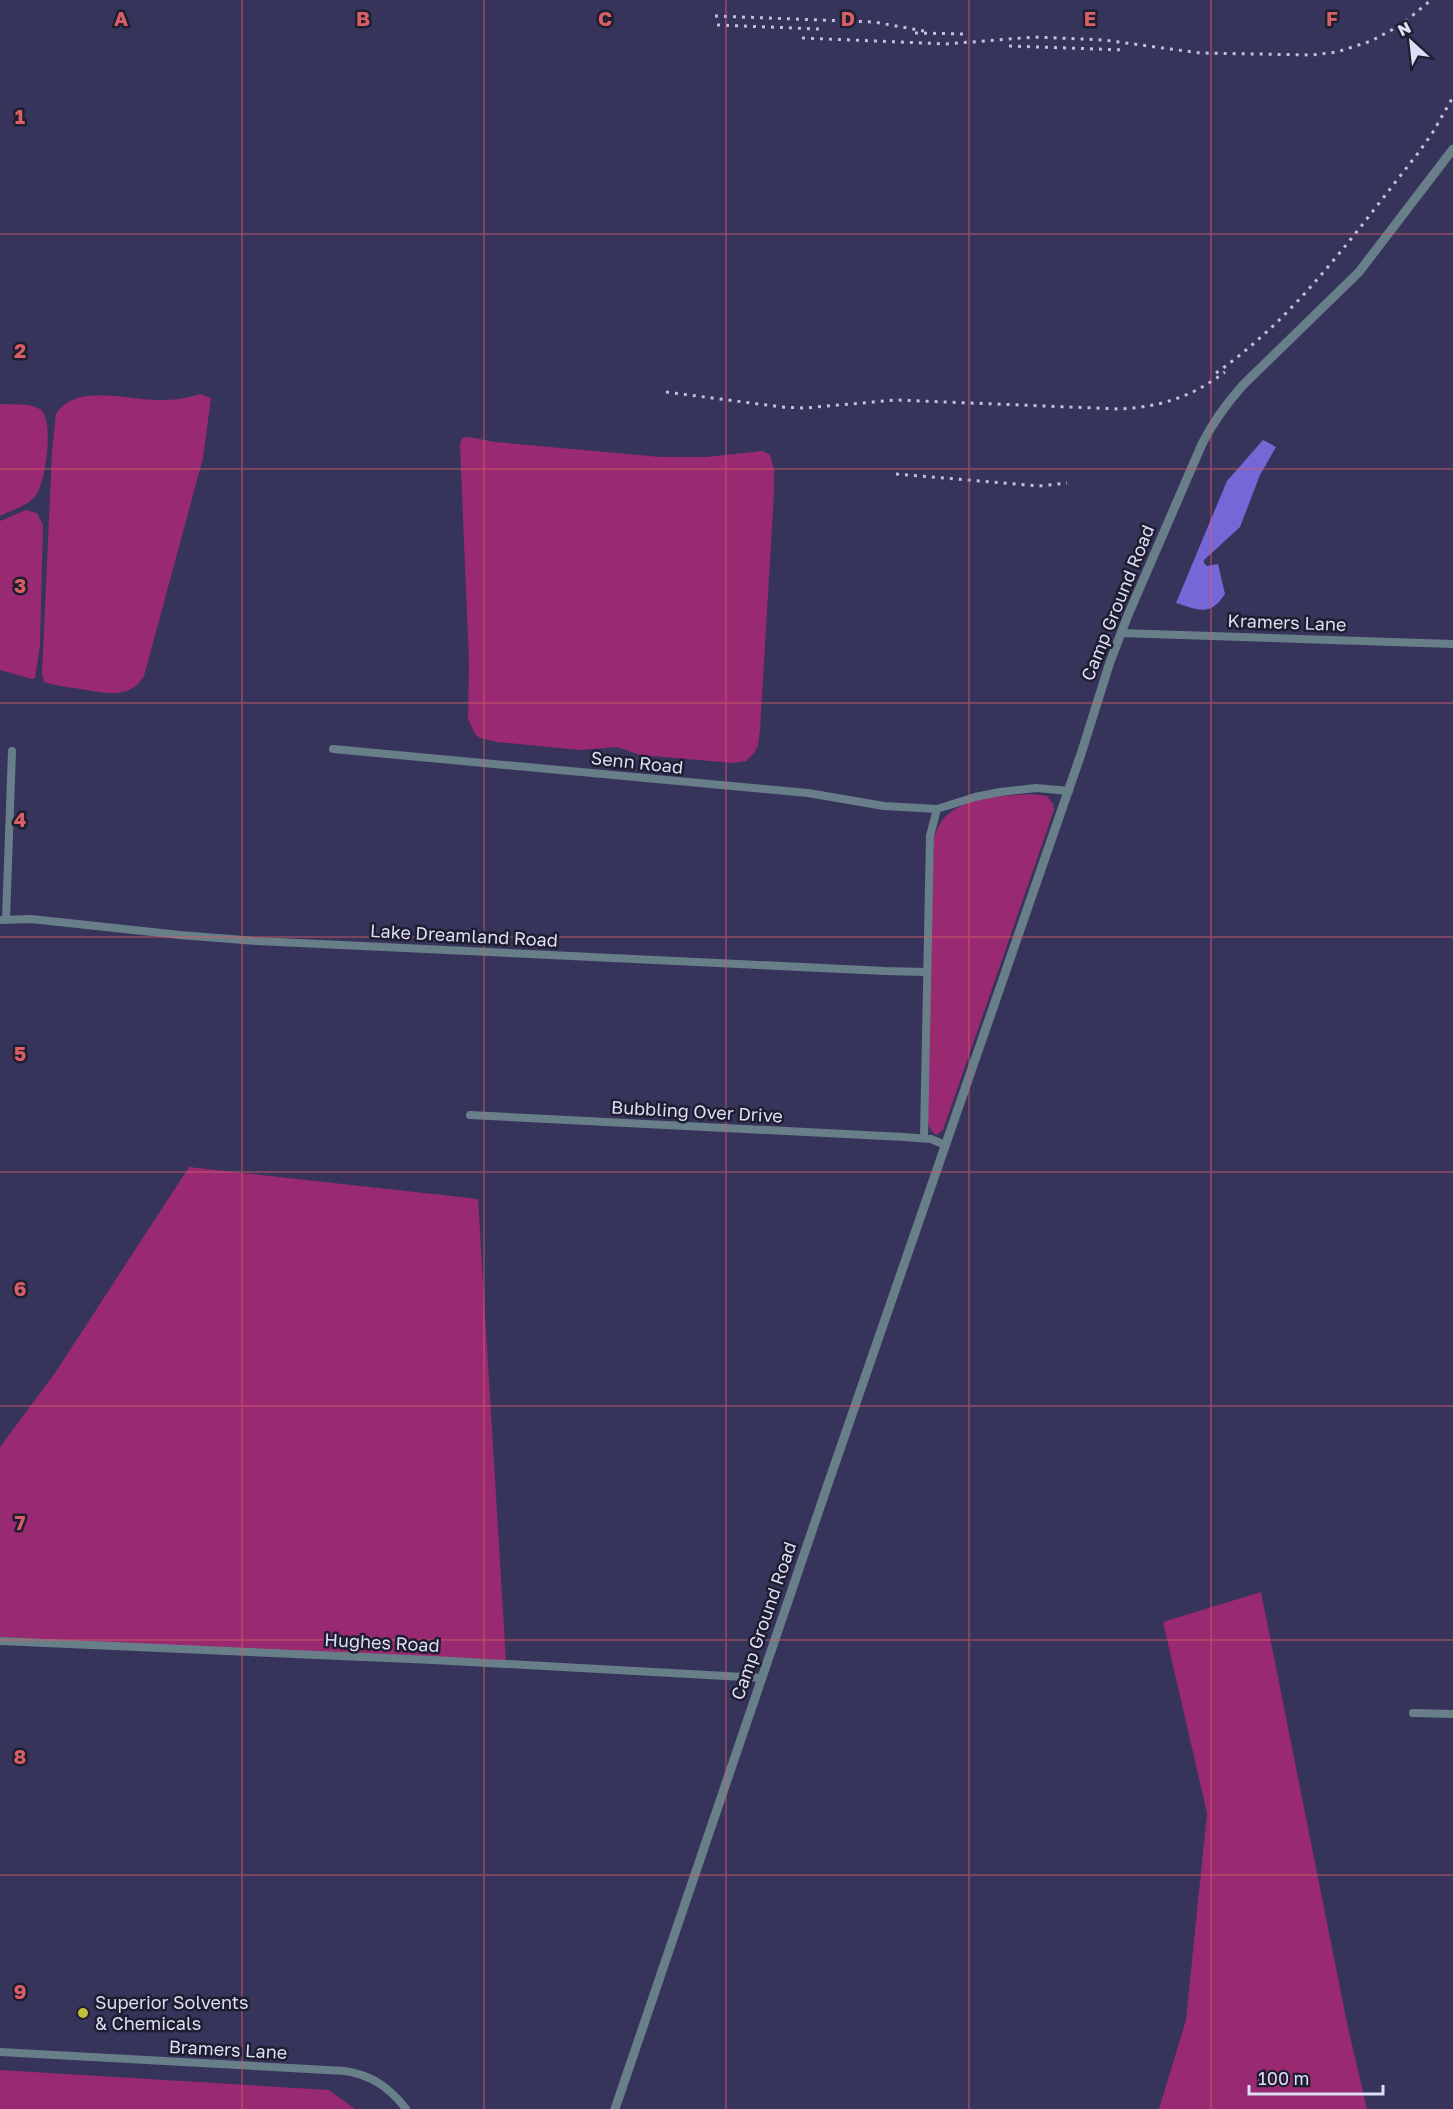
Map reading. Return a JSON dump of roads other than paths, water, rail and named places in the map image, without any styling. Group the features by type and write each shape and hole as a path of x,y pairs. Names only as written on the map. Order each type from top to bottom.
{"street":[{"name":"Camp Ground Road","path":"615,2109 1121,633 1202,444 1226,404 1359,272 1453,149"},
{"name":"Kramers Lane","path":"1121,633 1453,644"},
{"name":"Senn Road","path":"333,749 808,793 884,806 937,810"},
{"path":"3,920 12,751"},
{"path":"945,1145 924,1138 930,836 937,810 975,797 1000,792 1036,788 1068,791"},
{"name":"Lake Dreamland Road","path":"3,920 86,924 257,941 927,972"},
{"name":"Bubbling Over Drive","path":"470,1115 924,1138"},
{"name":"Hughes Road","path":"0,1641 421,1659 762,1678"},
{"path":"1413,1713 1453,1714"},
{"name":"Bramers Lane","path":"0,2052 345,2071 379,2082 393,2093 406,2109"}],"railway":[{"path":"802,38 946,44 1035,37 1104,40 1200,53 1312,55 1337,52 1371,41 1401,25 1431,0"},
{"path":"715,16 874,22 924,31"},
{"path":"717,25 819,29"},
{"path":"915,33 966,34"},
{"path":"1009,46 1125,50"},
{"path":"1216,373 1274,325 1325,270 1419,152 1453,97"},
{"path":"666,392 805,408 896,400 1119,409 1148,406 1175,399 1213,381 1225,372"},
{"path":"896,474 1039,486 1067,483"}],"place":[{"name":"Superior Solvents & Chemicals","path":"83,2013"}]}
